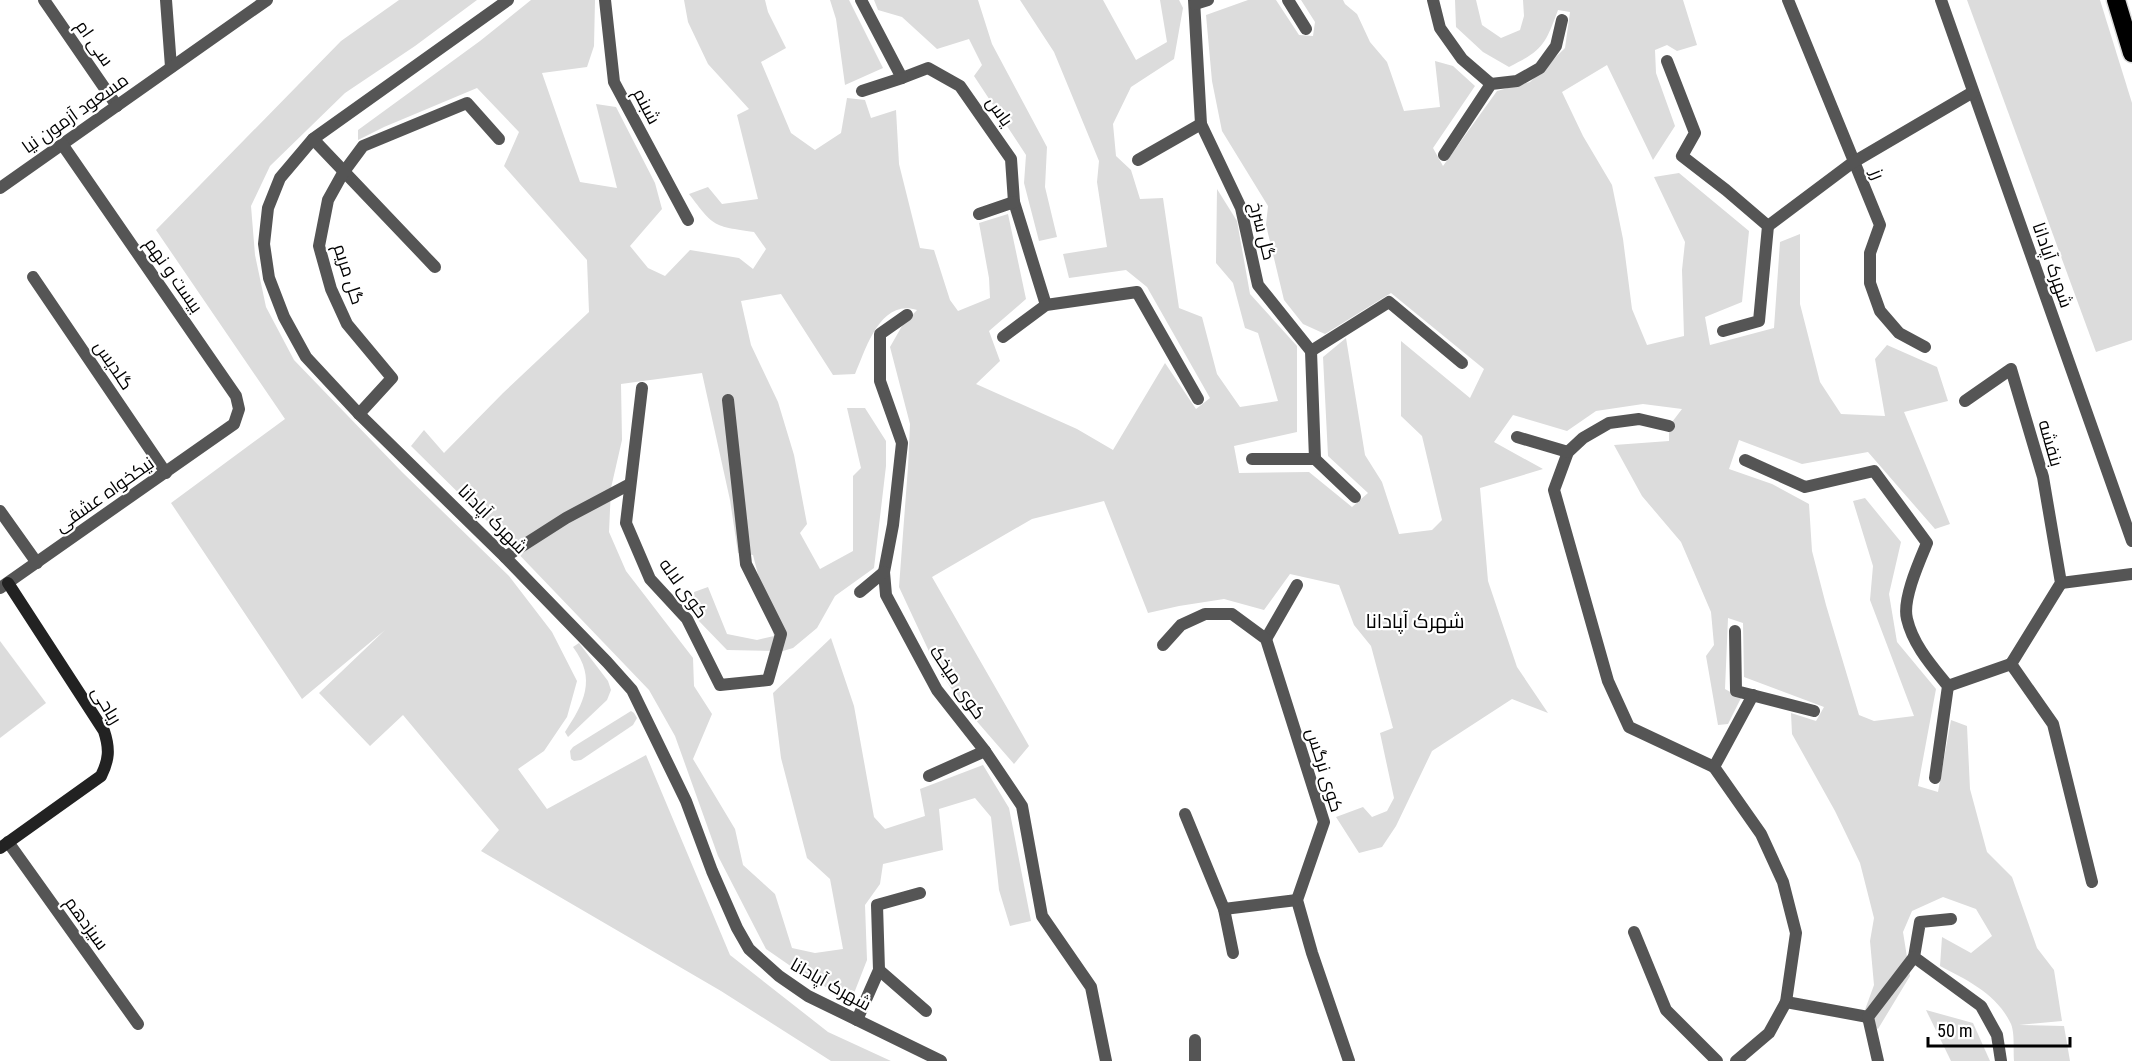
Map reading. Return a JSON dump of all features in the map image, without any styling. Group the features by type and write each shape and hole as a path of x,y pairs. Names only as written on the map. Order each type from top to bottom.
{"highway":[{"path":"2116,0 2132,53"}],"street":[{"name":"سی ام","path":"44,0 117,106"},
{"path":"166,0 171,67"},
{"name":"مسعود آزمون نیا","path":"0,188 267,0"},
{"name":"شهرک آپادانا","path":"508,0 313,140 280,178 268,208 264,244 269,278 284,317 306,357 359,414 505,557 632,690 686,801 712,871 737,928 749,949 779,976 808,996 941,1061"},
{"name":"شبنم","path":"605,0 614,82 688,220"},
{"path":"861,0 902,78 862,91"},
{"path":"1194,2 1208,0"},
{"path":"1288,0 1306,29"},
{"path":"1434,0 1440,28 1462,59 1491,84 1517,81 1540,68 1556,46 1562,20"},
{"name":"رز","path":"1788,0 1880,225 1870,253 1869,283 1876,301 1880,310 1899,333 1925,347"},
{"name":"شهرک آپادانا","path":"1941,0 2132,541"},
{"name":"گل سرخ","path":"1194,2 1201,124 1241,208 1258,285 1311,351"},
{"path":"1667,61 1695,133 1682,156 1768,226"},
{"name":"یاس","path":"902,78 928,68 960,86 1011,159 1014,202 1046,304"},
{"path":"1444,155 1491,84"},
{"path":"1723,331 1759,321 1768,226 1854,162 1973,92"},
{"name":"گل مریم","path":"359,414 392,378 347,324 331,289 319,246 328,200 363,146 467,103 499,139"},
{"path":"1138,160 1201,124"},
{"path":"313,140 435,267"},
{"name":"بیست و نهم","path":"62,144 236,396 238,415 234,424 228,428"},
{"path":"979,214 1014,202"},
{"name":"گلدیس","path":"33,277 166,472"},
{"path":"1003,337 1046,304 1137,292 1198,399"},
{"path":"1315,459 1311,351 1389,302 1462,363"},
{"name":"کوی میخک","path":"907,315 880,334 880,381 902,443 893,525 884,572 886,595 931,680 985,751 1022,806 1042,916 1091,987 1106,1061"},
{"name":"بنفشه","path":"1965,401 2011,369 2043,477 2061,583"},
{"name":"کوی لاله","path":"642,388 626,523 650,579 687,619 720,685 768,680 781,634 746,564 728,399"},
{"path":"1669,426 1639,419 1609,423 1583,438 1568,452 1554,490 1608,681 1629,727 1714,767 1761,834 1783,882 1796,933 1786,1002 1769,1033 1736,1061"},
{"name":"نیکخواه عشقی","path":"4,586 228,428"},
{"path":"1517,437 1568,452"},
{"path":"1252,459 1315,459 1355,497"},
{"path":"1744,460 1805,487 1874,471 1926,543 1911,579 1906,618 1920,650 1948,686 1935,778"},
{"path":"505,557 566,518 630,484"},
{"path":"0,511 37,563"},
{"path":"860,592 884,572"},
{"path":"1948,686 2011,664 2061,583 2132,574"},
{"path":"1163,645 1181,625 1205,614 1232,614 1266,639 1297,585"},
{"name":"ریاحی","path":"4,586 104,731 109,753 107,764 100,776 4,845"},
{"path":"1735,631 1736,691 1814,711"},
{"name":"کوی نرگس","path":"1266,639 1324,822 1297,900"},
{"path":"2011,664 2053,724 2092,882"},
{"path":"1714,767 1753,695"},
{"path":"929,776 985,751"},
{"path":"1185,814 1224,909 1233,953"},
{"name":"سیزدهم","path":"4,845 138,1024"},
{"path":"857,1020 879,970 877,905 920,893"},
{"path":"1224,909 1297,900 1312,953 1349,1061"},
{"path":"1868,1017 1914,957 1920,922 1951,919"},
{"path":"1634,932 1666,1010 1717,1061"},
{"path":"1914,957 1981,1006 1997,1035 2001,1061"},
{"path":"879,970 926,1011"},
{"path":"1786,1002 1868,1017"},
{"path":"1868,1017 1878,1061"},
{"path":"1195,1040 1195,1061"}],"shaded area":[{"path":"399,0 477,0 415,46 345,93 270,166 251,206 255,255 266,307 294,360 402,472 509,576 552,632 577,681 567,717 544,751 518,769 547,809 646,755 730,955 828,1032 891,1061 831,1061 721,991 481,851 499,830 403,715 370,746 319,693 385,630 302,699 171,503 285,419 156,230 341,41"},
{"path":"531,0 595,0 594,46 587,67 542,73 580,182 617,188 596,104 616,107 655,183 662,209 630,246 648,268 665,276 690,250 739,258 753,269 766,249 754,232 722,226 710,219 689,194 708,187 722,204 758,199 737,115 749,109 708,64 688,22 684,0 765,0 768,12 786,48 761,62 791,133 815,150 841,133 847,98 865,100 871,118 896,110 899,164 920,248 934,250 950,300 958,311 990,298 989,278 979,223 1008,214 1026,299 989,331 1000,361 976,384 1077,429 1113,450 1165,363 1196,409 1210,398 1147,287 1126,270 1069,278 1063,254 1107,247 1097,182 1099,161 1054,52 1020,0 1103,0 1136,60 1167,42 1160,0 1179,0 1183,8 1174,59 1131,87 1113,124 1116,156 1131,170 1140,199 1163,198 1179,308 1202,317 1217,374 1240,407 1278,401 1258,333 1245,328 1233,283 1216,263 1217,189 1237,221 1250,294 1297,346 1297,432 1234,446 1239,473 1309,472 1352,507 1368,493 1328,456 1323,357 1346,338 1365,455 1382,482 1399,534 1432,530 1442,520 1422,436 1401,416 1401,341 1470,398 1484,369 1391,293 1325,334 1303,324 1284,300 1266,225 1268,206 1222,131 1212,81 1206,15 1248,0 1276,0 1299,35 1313,36 1315,22 1301,0 1343,0 1357,14 1370,42 1387,62 1404,111 1440,107 1435,61 1453,66 1475,86 1433,148 1443,166 1497,91 1530,82 1565,48 1570,12 1558,10 1546,39 1536,51 1509,67 1483,52 1456,27 1455,0 1476,0 1482,25 1501,38 1520,30 1524,16 1523,0 1683,0 1697,45 1677,51 1667,45 1655,50 1656,73 1675,126 1653,160 1607,65 1562,92 1583,136 1612,185 1623,239 1632,309 1647,345 1684,336 1682,270 1685,242 1654,177 1679,173 1749,231 1742,302 1705,317 1710,345 1774,328 1780,242 1800,234 1800,304 1820,382 1841,414 1885,416 1875,359 1887,345 1937,367 1948,401 1904,412 1950,524 1935,529 1868,452 1802,464 1739,440 1729,469 1772,484 1809,504 1812,551 1826,605 1859,715 1874,721 1914,716 1870,600 1873,566 1853,501 1865,498 1901,542 1889,594 1897,642 1936,689 1918,786 1938,792 1951,720 1967,726 1970,789 1987,852 2012,877 2037,948 2054,970 2062,1021 2019,1025 2064,1026 2070,1061 2014,1061 2011,1024 1998,1004 1980,989 1940,966 1942,937 1971,953 1992,936 1976,909 1943,897 1912,911 1903,932 1910,976 1878,1029 1862,1018 1874,985 1870,941 1874,918 1860,863 1835,811 1792,734 1791,713 1816,721 1824,707 1744,677 1743,623 1728,618 1725,689 1741,698 1728,724 1718,725 1706,656 1714,645 1711,612 1681,542 1642,496 1614,445 1669,441 1669,426 1682,409 1643,404 1596,411 1567,431 1513,415 1494,442 1543,469 1480,488 1488,581 1517,667 1548,713 1512,699 1432,751 1396,826 1382,847 1359,853 1336,817 1363,807 1372,817 1387,811 1394,798 1380,733 1393,728 1371,646 1354,625 1339,585 1290,574 1264,610 1224,599 1148,613 1104,501 1032,519 932,577 1029,746 1014,764 960,702 933,660 899,587 910,424 890,347 902,326 917,310 904,308 893,311 876,328 855,374 833,375 781,294 741,301 751,345 778,402 794,455 807,524 800,533 820,569 853,551 853,476 861,468 847,408 865,408 886,441 886,466 874,568 835,596 817,628 793,648 783,651 727,650 696,618 694,592 708,587 727,634 757,640 774,636 753,555 738,553 730,500 702,373 621,384 622,440 611,488 609,532 626,571 693,658 694,686 712,714 693,759 735,829 743,865 775,894 792,948 815,953 843,949 830,879 807,858 781,758 773,693 831,638 854,706 874,817 885,829 925,816 920,789 983,765 1009,808 1031,921 1010,926 999,890 991,817 975,798 939,809 943,850 883,864 880,884 865,905 867,960 851,1001 802,974 766,949 718,856 675,736 649,690 487,521 411,446 424,430 444,453 503,393 589,312 587,260 504,166 519,132 477,88 358,140 358,130 480,41"},
{"path":"830,0 849,0 883,68 845,85 836,19"},
{"path":"874,0 978,0 992,44 1047,147 1045,187 1057,237 1039,241 1024,183 1026,155 974,76 982,65 969,39 937,49 902,17 878,10"},
{"path":"1967,0 2100,0 2132,103 2132,340 2096,352"},
{"path":"0,641 46,703 0,738"},
{"path":"579,643 608,681 611,690 607,700 568,737 565,732 578,711 585,691 585,670 573,647"},
{"path":"631,711 637,718 633,725 581,760 571,759 570,751 573,747"},
{"path":"1926,1010 1973,1023 1990,1061 1951,1061"}],"district":[{"name":"شهرک آپادانا","path":"1415,621"}]}
